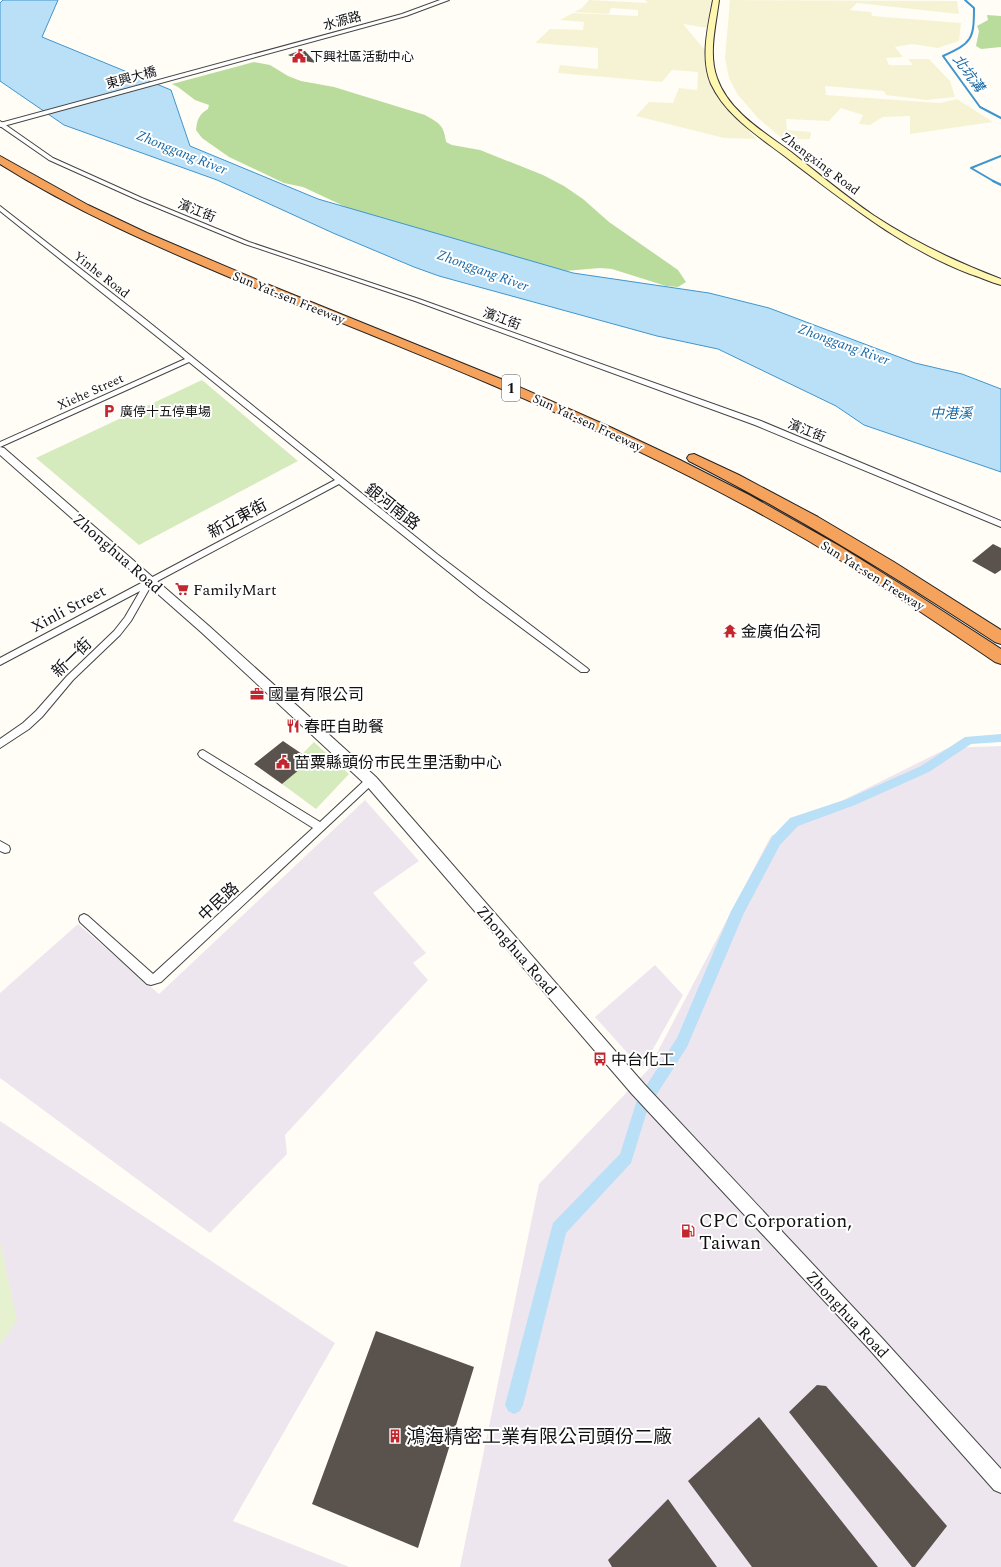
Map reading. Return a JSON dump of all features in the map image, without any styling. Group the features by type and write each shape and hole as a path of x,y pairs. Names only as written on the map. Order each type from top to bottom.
{"highway":[{"name":"Sun Yat-sen Freeway","path":"0,147 66,187 164,233 543,388 731,476 858,547 1001,638"},
{"name":"Sun Yat-sen Freeway","path":"0,159 55,191 181,253 501,384 651,452 723,488 813,537 896,588 1001,658"}],"main road":[{"name":"Zhengxing Road","path":"716,0 710,58 712,76 720,93 737,115 880,224 956,266 1001,282"},
{"name":"Zhengxing Road","path":"721,73 721,78 729,96 746,115 857,199 900,229 941,251 975,267 1001,276"}],"street":[{"name":"水源路","path":"267,53 404,15 446,0"},
{"name":"東興大橋","path":"1,124 267,53"},
{"name":"濱江街","path":"1,124 51,159 140,199 247,243 417,300 758,423 1001,524"},
{"name":"Yinhe Road","path":"0,208 190,358"},
{"name":"Xiehe Street","path":"0,445 190,358"},
{"name":"銀河南路","path":"190,358 339,482 504,612 584,670"},
{"name":"Zhonghua Road","path":"0,450 205,629 372,781 441,863 638,1089 875,1343 1001,1483"},
{"name":"新立東街","path":"150,581 339,482"},
{"name":"Xinli Street","path":"0,662 150,581"},
{"name":"新一街","path":"0,744 26,726 39,714 70,678 117,634 128,619 150,581"},
{"path":"203,754 320,827"},
{"name":"中民路","path":"84,919 151,980 157,978 320,827 372,781"}],"shaded area":[{"path":"589,0 647,3 645,0 711,0 707,28 683,24 704,49 711,88 756,139 724,138 636,116 649,102 673,103 679,88 697,90 698,72 672,70 662,82 558,73 560,65 598,69 598,48 535,43 550,29 583,30 584,22 560,20 573,13 638,16 638,10 611,8 609,14 574,12 582,8"},
{"path":"730,0 957,1 959,14 857,3 850,10 871,12 872,16 961,23 959,41 938,48 912,44 895,47 903,57 886,58 889,65 913,65 908,59 929,59 950,81 955,97 927,100 886,95 884,91 825,86 826,95 940,103 957,99 993,122 910,134 910,116 883,117 870,125 859,124 863,115 841,108 829,121 786,119 787,130 811,132 810,139 784,140 758,118 738,95 729,78 725,58"},
{"path":"1001,746 1001,1567 460,1567 539,1184 648,1070 771,836 948,748"},
{"path":"365,800 419,861 373,893 426,953 413,963 428,980 285,1135 287,1154 210,1233 0,1078 0,993 78,924 159,994"},
{"path":"655,965 683,995 642,1069 595,1017"},
{"path":"0,1121 335,1343 233,1521 349,1567 0,1567"}],"green space":[{"path":"987,15 1001,16 1001,47 981,49 976,46 979,31 977,26 988,20"},
{"path":"254,62 270,65 288,76 301,81 334,87 425,115 440,125 444,132 446,142 452,145 480,150 543,175 564,186 583,199 609,222 678,270 686,282 678,287 666,286 612,269 600,268 565,271 543,269 348,208 303,187 284,183 229,157 202,138 196,130 199,118 202,113 208,109 209,105 195,100 172,84"},
{"path":"202,380 298,461 139,545 36,458"},
{"path":"314,742 349,774 316,809 282,784 311,760 302,754"},
{"path":"0,1241 17,1320 0,1345"}],"water":[{"name":"中港溪","path":"3,0 58,0 42,37 171,90 190,146 318,199 573,273 709,293 769,308 915,363 962,374 1001,389 1001,472 864,425 836,406 718,349 657,336 439,276 333,233 217,180 64,125 0,81 0,3"}],"building":[{"name":"下興社區活動中心","path":"299,51 305,51 316,63 299,60 288,55"},
{"path":"993,544 1001,548 1001,570 995,574 972,561"},
{"name":"苗粟縣頭份巿民生里活動中心","path":"283,741 311,760 282,784 254,764"},
{"name":"鴻海精密工業有限公司頭份二廠","path":"376,1331 474,1367 418,1548 312,1504"},
{"path":"817,1385 826,1386 947,1526 915,1567 912,1567 789,1412"},
{"path":"759,1417 878,1567 752,1567 688,1481"},
{"path":"668,1499 717,1567 612,1567 608,1560"}],"waterway":[{"name":"北坑溝","path":"965,0 974,8 972,33 966,43 943,56 980,107 1001,118"},
{"name":"北坑溝","path":"995,182 971,168 1001,156"},
{"name":"北坑溝","path":"995,182 1001,185"},
{"path":"514,1405 559,1229 626,1158 642,1105 682,1042 738,911 776,841 794,822 851,802 925,769 969,740 1001,738"}],"place":[{"name":"下興社區活動中心","path":"299,56"},
{"name":"廣停十五停車場","path":"109,411"},
{"name":"FamilyMart","path":"182,589"},
{"name":"金廣伯公祠","path":"730,631"},
{"name":"國量有限公司","path":"257,694"},
{"name":"春旺自助餐","path":"293,726"},
{"name":"苗粟縣頭份巿民生里活動中心","path":"283,762"},
{"name":"中台化工","path":"600,1059"},
{"name":"CPC Corporation, Taiwan","path":"688,1231"},
{"name":"鴻海精密工業有限公司頭份二廠","path":"395,1436"}],"water label":[{"name":"Zhonggang River","path":"182,152"},
{"name":"Zhonggang River","path":"483,270"},
{"name":"Zhonggang River","path":"844,344"}]}
